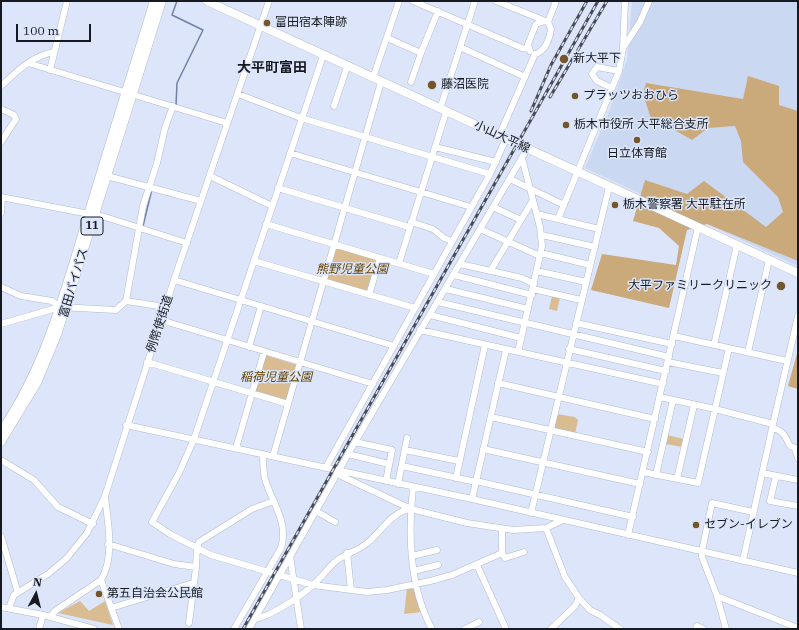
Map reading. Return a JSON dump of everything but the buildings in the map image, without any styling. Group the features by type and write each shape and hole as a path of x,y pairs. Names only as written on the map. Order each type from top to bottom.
{"main road":[{"name":"富田バイパス","path":"92,214 107,176 154,1"},
{"name":"富田バイパス","path":"1,442 37,383 63,307 129,94 162,1"},
{"name":"小山大平線","path":"206,1 798,273"},
{"name":"富田バイパス","path":"1,431 20,400 39,364 63,307"}],"street":[{"path":"50,70 66,1"},
{"name":"例幣使街道","path":"18,592 41,579 61,564 78,546 93,524 105,496 126,424 174,280 270,1"},
{"path":"373,78 399,1"},
{"path":"413,1 522,48 529,49 535,54"},
{"path":"399,263 435,147 443,110 460,47 475,1"},
{"path":"326,467 490,174 496,162 502,137 525,77 535,54 542,51 551,31 546,21 496,1"},
{"path":"536,24 546,21 556,1"},
{"path":"558,219 619,71 623,48 625,1"},
{"path":"623,48 640,22 648,1"},
{"path":"411,82 438,12"},
{"path":"529,49 528,44 536,24 534,16"},
{"path":"387,38 421,53"},
{"path":"460,47 525,77"},
{"path":"1,86 28,63 45,54 54,52"},
{"path":"323,56 194,439 179,473 152,522 170,534 211,554 313,585 351,590 376,592 416,585 452,575 502,553"},
{"path":"28,63 228,123"},
{"path":"334,106 347,67"},
{"path":"612,88 597,82 592,74 597,68 619,71"},
{"path":"273,456 381,82"},
{"path":"238,94 301,118 490,174"},
{"path":"1,324 63,307 116,310 126,301 143,206 150,186 165,128 173,106"},
{"path":"1,109 14,115 16,119 1,142"},
{"path":"435,147 496,162"},
{"path":"249,629 348,454 420,330 454,276 527,149"},
{"path":"290,153 471,207"},
{"path":"518,352 537,271 542,235 522,158"},
{"path":"107,176 150,186 201,201"},
{"path":"210,176 272,206"},
{"path":"510,179 564,205"},
{"path":"531,513 572,335 609,187"},
{"path":"278,188 344,208 410,225 433,229 444,238 452,241"},
{"path":"1,213 2,197 92,214 187,243"},
{"path":"491,270 532,200"},
{"path":"493,207 521,220"},
{"path":"537,214 599,230"},
{"path":"266,224 434,274"},
{"path":"628,535 698,227"},
{"path":"480,229 507,242 540,254 590,265"},
{"path":"542,235 595,247"},
{"path":"714,345 737,245"},
{"path":"369,295 380,258"},
{"path":"748,352 769,260"},
{"path":"254,261 415,308"},
{"path":"460,264 522,278 533,289"},
{"path":"537,271 586,282"},
{"path":"454,276 533,289 581,300"},
{"path":"174,280 394,346"},
{"path":"1,287 21,296 52,301 63,307"},
{"path":"446,289 528,309"},
{"path":"126,301 165,307"},
{"path":"438,302 723,373"},
{"path":"249,347 261,306"},
{"path":"430,315 521,338"},
{"path":"742,560 798,316"},
{"path":"161,320 373,384"},
{"path":"576,322 672,344"},
{"path":"420,330 663,384"},
{"path":"674,336 787,361"},
{"path":"456,478 485,345"},
{"path":"643,472 698,483 729,348"},
{"path":"569,349 666,371"},
{"path":"472,499 506,350"},
{"path":"236,448 264,352"},
{"path":"147,362 288,404"},
{"path":"498,383 655,419"},
{"path":"660,397 715,409 780,429 785,434 790,446 796,449 798,458"},
{"path":"656,475 673,400"},
{"path":"677,479 694,405"},
{"path":"491,416 648,452"},
{"path":"126,424 326,467 411,509 502,530 546,528 563,520"},
{"path":"398,484 407,438"},
{"path":"355,442 392,450 386,481"},
{"path":"484,449 640,484"},
{"path":"405,450 459,461"},
{"path":"234,629 281,548 284,538 282,523 264,478 263,454"},
{"path":"348,454 389,464"},
{"path":"1,460 41,487 58,507 93,524"},
{"path":"402,466 536,494 633,517"},
{"path":"338,472 472,499 798,573"},
{"path":"762,473 798,480"},
{"path":"776,476 770,501 798,506"},
{"path":"413,487 411,509 412,556 414,571 416,585 432,629"},
{"path":"50,617 56,611 101,580 108,567 105,496"},
{"path":"189,623 197,547 199,542 252,509 274,501"},
{"path":"726,629 717,596 704,562 702,551 712,503 753,512"},
{"path":"255,619 261,618 296,598 313,585 347,553 365,544 391,519 406,510 411,509"},
{"path":"316,510 336,522"},
{"path":"546,528 565,577 579,598 590,610 600,614 620,629"},
{"path":"502,530 502,553 505,558 524,552"},
{"path":"1,536 18,592 12,598 9,608"},
{"path":"108,544 174,564 196,567"},
{"path":"412,556 437,550"},
{"path":"347,553 351,590"},
{"path":"290,556 301,629"},
{"path":"414,571 438,565"},
{"path":"477,565 506,629"},
{"path":"101,580 119,629"},
{"path":"111,608 193,583"},
{"path":"717,596 798,628"},
{"path":"551,629 575,606 579,598"},
{"path":"1,607 43,615 94,629"},
{"path":"39,629 43,615"},
{"path":"464,629 479,622"},
{"path":"696,629 697,626 703,629"}],"shaded area":[{"path":"632,1 798,1 798,266 585,168 609,112 627,60"},
{"path":"748,76 779,86 779,105 798,111 798,261 707,224 687,230 669,308 591,290 602,254 676,265 679,246 659,228 633,221 645,180 687,194 704,181 766,227 783,212 778,197 743,162 741,141 735,126 708,128 692,140 650,116 643,93 646,83 743,99"},
{"path":"798,350 798,389 788,386"}],"green space":[{"name":"熊野児童公園","path":"337,248 377,259 368,292 326,280 335,250"},
{"path":"552,296 560,298 557,311 549,309"},
{"name":"稲荷児童公園","path":"265,355 297,365 286,400 255,391"},
{"path":"557,414 575,417 578,420 575,434 554,428"},
{"path":"667,435 684,439 682,447 666,444"},
{"path":"407,589 416,589 422,612 404,614"},
{"path":"80,601 89,611 105,601 113,625 58,613"}],"waterway":[{"path":"176,105 177,83 203,30 172,15 177,1"},
{"path":"143,226 152,189"}],"railway":[{"path":"531,111 551,65 587,1"},
{"path":"243,629 598,1"},
{"path":"550,97 607,1"}],"place":[{"name":"富田宿本陣跡","path":"267,23"},
{"name":"新大平下","path":"564,59"},
{"name":"藤沼医院","path":"432,85"},
{"name":"プラッツおおひら","path":"575,96"},
{"name":"栃木市役所 大平総合支所","path":"566,125"},
{"name":"日立体育館","path":"637,140"},
{"name":"栃木警察署 大平駐在所","path":"615,205"},
{"name":"大平ファミリークリニック","path":"781,286"},
{"name":"セブン-イレブン","path":"696,525"},
{"name":"第五自治会公民館","path":"99,594"}],"district":[{"name":"大平町富田","path":"272,68"}]}
